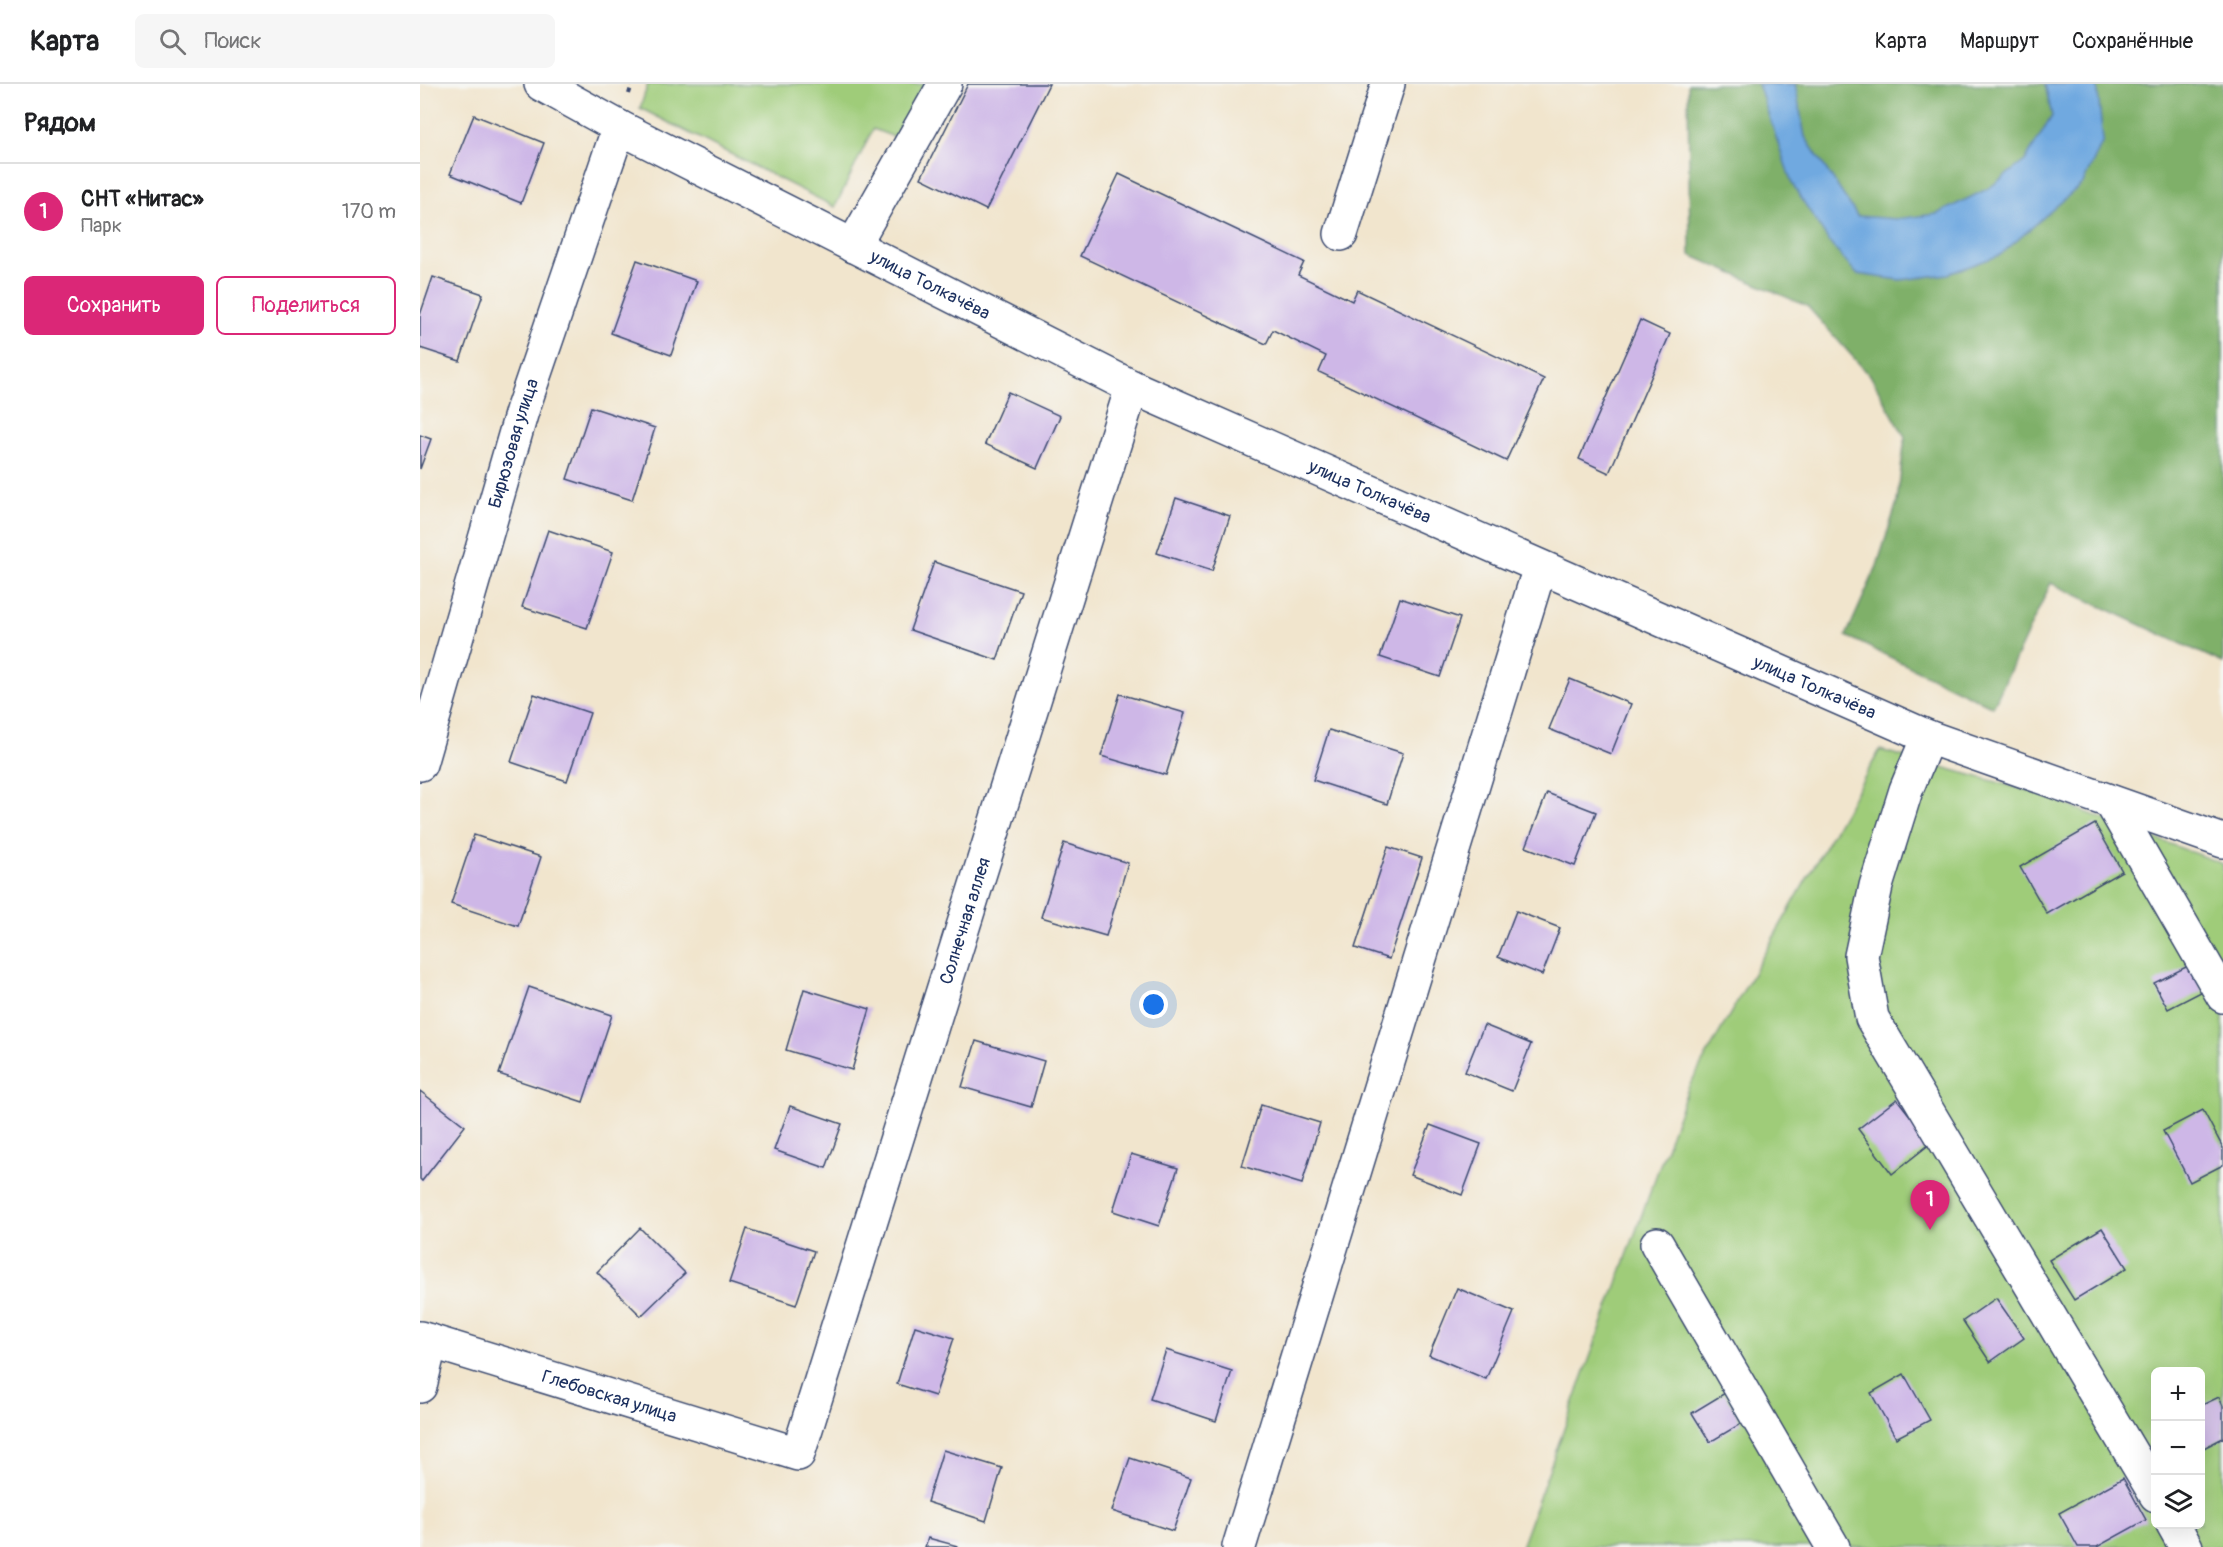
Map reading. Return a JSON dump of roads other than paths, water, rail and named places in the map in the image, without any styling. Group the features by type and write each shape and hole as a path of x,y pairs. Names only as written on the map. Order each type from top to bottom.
{"street":[{"name":"улица Толкачёва","path":"542,84 619,127 1132,387 1928,737 2223,841"},
{"path":"853,246 945,84"},
{"path":"1341,234 1389,84"},
{"name":"Бирюзовая улица","path":"420,764 522,411 619,127"},
{"name":"Солнечная аллея","path":"798,1454 1132,387"},
{"path":"1239,1547 1540,567"},
{"path":"1928,737 1899,812 1876,886 1861,956 1872,1018 2151,1488"},
{"path":"2111,802 2223,996"},
{"path":"1657,1244 1833,1547"},
{"path":"420,1386 425,1339"},
{"name":"Глебовская улица","path":"425,1339 798,1454"},
{"path":"2176,1529 2186,1547"}],"water":[{"path":"1758,84 1795,84 1805,137 1857,216 1896,219 1937,214 1989,188 2025,161 2052,116 2045,84 2097,84 2103,141 2083,183 2000,255 1948,274 1900,280 1857,274 1832,246 1792,184"}],"place":[{"name":"СНТ «Нитас»","path":"1930,1230"}]}
